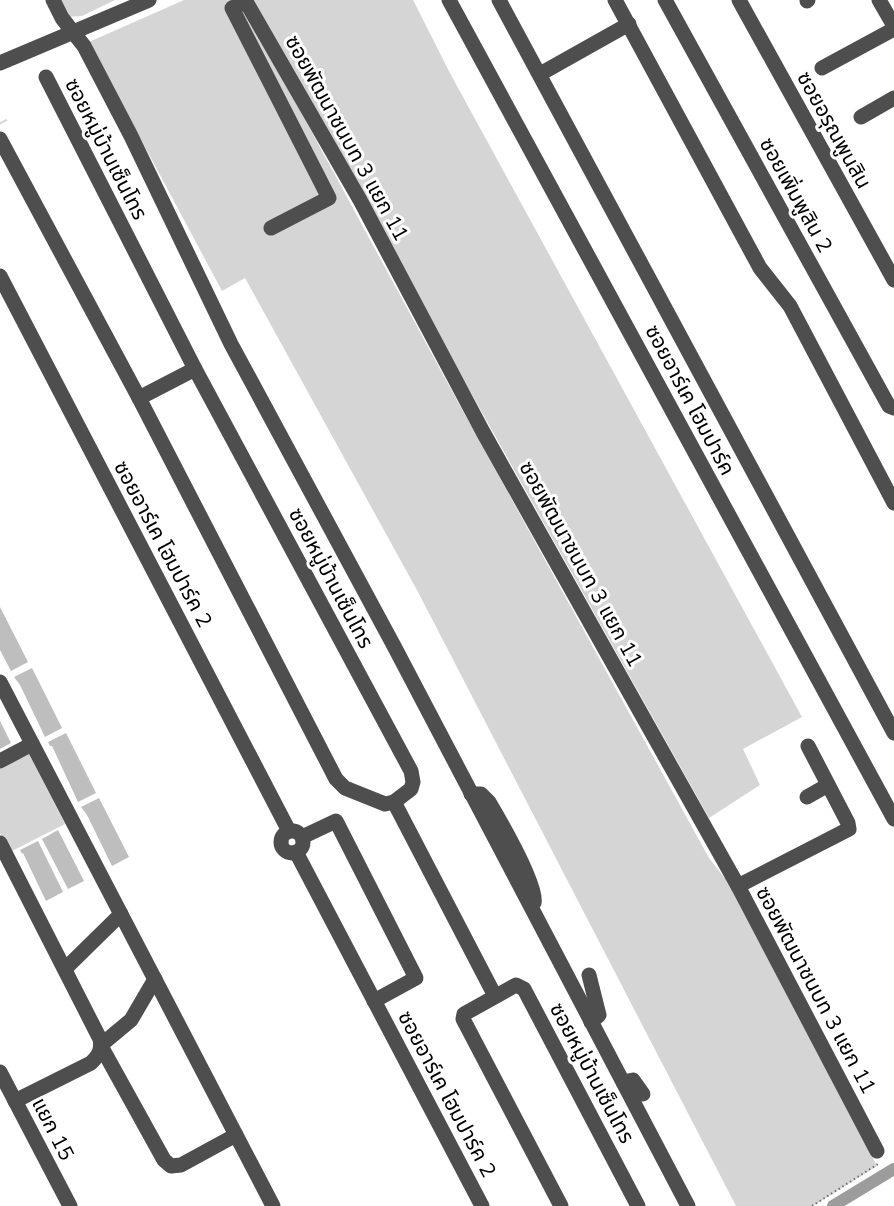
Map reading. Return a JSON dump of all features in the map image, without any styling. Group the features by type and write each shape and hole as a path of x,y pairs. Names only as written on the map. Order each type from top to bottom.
{"street":[{"path":"53,0 72,32 84,46 131,136 231,344 688,1206"},
{"path":"0,63 72,32 128,4 149,0"},
{"name":"ซอยอาร์เค โฮมปาร์ค","path":"449,0 894,819"},
{"path":"499,0 894,733"},
{"path":"615,0 755,259 790,306 894,503"},
{"name":"ซอยเพิ่มพูสิน 2","path":"665,0 885,399 889,406 894,408"},
{"name":"ซอยอรุณพูนสิน","path":"739,0 894,280"},
{"path":"822,68 894,28 879,0"},
{"path":"245,1 232,8 329,198 271,228"},
{"name":"ซอยพัฒนาชนบท 3 แยก 11","path":"245,1 360,200 495,453 738,886 879,1156"},
{"path":"540,74 629,24"},
{"name":"ซอยหมู่บ้านเซ็นโทร","path":"46,77 195,369 411,771 413,782 411,789 394,802"},
{"path":"861,117 894,98"},
{"path":"0,130 336,779 345,788 385,804 394,802 495,996"},
{"name":"ซอยอาร์เค โฮมปาร์ค 2","path":"0,276 303,844 296,852 482,1206"},
{"path":"139,398 195,369"},
{"path":"0,682 273,1206"},
{"path":"0,761 32,744"},
{"path":"738,886 849,829 808,746"},
{"path":"807,797 828,785"},
{"name":"ซอยอาร์เค โฮมปาร์ค 2","path":"296,834 336,821 416,978 374,1001"},
{"path":"0,843 102,1047 164,1160 171,1166 181,1165 236,1135"},
{"path":"65,969 121,914"},
{"path":"589,975 599,1015 591,1022"},
{"path":"15,1101 91,1063 98,1056 102,1047 130,1020 154,979"},
{"name":"ซอยหมู่บ้านเซ็นโทร","path":"561,1206 464,1024 464,1014 516,985 524,989 638,1206"},
{"name":"แยก 15","path":"0,1072 70,1206"},
{"path":"623,1082 633,1080 643,1094"}],"path":[{"path":"812,1206 879,1156"}],"shaded area":[{"path":"60,0 115,0 82,16 68,17"},
{"path":"184,0 239,0 249,16 709,858 741,899 877,1166 813,1206 736,1206 418,592 245,278 222,291 89,42"},
{"path":"251,0 413,0 451,75 802,717 743,749 760,785 709,818"},
{"path":"28,752 65,824 10,852 0,833 0,766"}],"building":[{"path":"0,607 28,662 11,671 0,650"},
{"path":"32,668 62,728 45,737 14,677"},
{"path":"0,721 11,743 0,749"},
{"path":"66,733 96,793 78,802 48,742"},
{"path":"99,798 129,857 112,866 81,807"},
{"path":"58,830 84,881 68,889 42,839"},
{"path":"38,841 63,892 46,901 20,850"}],"waterway":[{"path":"833,1206 894,1169"}]}
